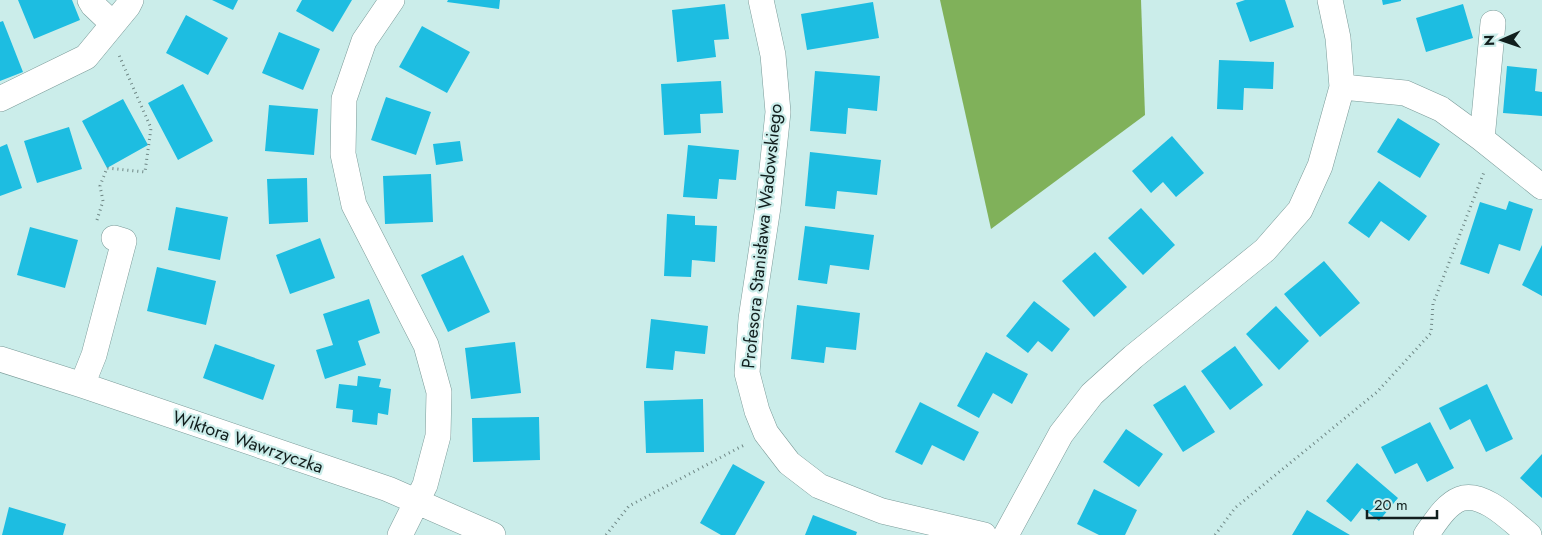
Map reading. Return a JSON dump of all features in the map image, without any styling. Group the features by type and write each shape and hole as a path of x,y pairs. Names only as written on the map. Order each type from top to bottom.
{"street":[{"path":"90,0 113,24"},
{"path":"0,99 86,57 131,0"},
{"path":"392,0 364,42 344,99 343,154 354,206 426,346 439,392 438,436 418,501 400,535"},
{"name":"Profesora Stanisława Wadowskiego","path":"761,0 773,55 778,112 768,207 751,319 747,373 757,411 766,433 789,463 819,486 882,511 984,535"},
{"path":"1006,535 1061,434 1092,394 1133,357 1265,250 1300,210 1320,166 1342,87 1338,38 1330,0"},
{"path":"1487,143 1493,23"},
{"path":"1342,87 1404,93 1441,109 1487,143 1537,176"},
{"path":"82,385 94,355 124,240 114,238"},
{"name":"Wiktora Wawrzyczka","path":"0,360 82,385 388,489 493,535"},
{"path":"1426,535 1445,509 1460,498 1479,498 1494,507 1529,535"}],"path":[{"path":"113,24 118,54 152,128 145,172 107,168 100,186 103,201 93,233 114,238"},
{"path":"1215,535 1235,508 1377,392 1432,333 1433,304 1487,143"},
{"path":"606,535 629,506 766,433"}],"green space":[{"path":"940,0 1141,0 1145,115 991,229"}],"building":[{"path":"18,0 72,0 80,20 34,39"},
{"path":"212,0 238,0 233,10"},
{"path":"302,0 352,0 333,32 296,11"},
{"path":"448,0 500,0 499,9 447,2"},
{"path":"1245,0 1285,0 1294,27 1250,42 1236,3"},
{"path":"1382,0 1401,0 1401,1 1383,5"},
{"path":"873,2 879,38 807,50 801,14"},
{"path":"725,4 729,39 714,40 716,57 677,62 672,10"},
{"path":"1463,4 1473,38 1426,52 1416,18"},
{"path":"186,15 228,38 208,75 166,53"},
{"path":"3,21 23,72 0,81 0,22"},
{"path":"422,26 470,52 447,93 399,67"},
{"path":"279,32 320,49 303,90 262,73"},
{"path":"1219,60 1274,62 1273,89 1244,88 1243,110 1217,109"},
{"path":"1507,66 1537,69 1535,91 1542,92 1542,116 1503,113"},
{"path":"815,71 880,76 877,111 848,108 846,134 810,131"},
{"path":"721,81 723,113 700,114 701,133 664,135 661,84"},
{"path":"183,84 213,141 178,160 148,103"},
{"path":"386,97 431,112 416,155 371,140"},
{"path":"123,99 148,145 107,168 82,121"},
{"path":"269,105 318,109 314,155 265,151"},
{"path":"1398,118 1440,144 1420,178 1377,152"},
{"path":"69,127 82,169 37,183 24,141"},
{"path":"1172,136 1204,173 1176,197 1163,182 1151,193 1132,171"},
{"path":"460,141 463,161 436,165 433,144"},
{"path":"7,144 22,188 0,196 0,147"},
{"path":"688,145 739,150 736,180 719,179 717,199 683,197"},
{"path":"810,152 881,160 877,195 837,191 835,209 805,206"},
{"path":"431,174 433,222 385,224 383,176"},
{"path":"307,178 308,222 269,224 267,179"},
{"path":"1379,181 1427,216 1409,241 1381,221 1369,238 1348,223"},
{"path":"1509,201 1533,209 1520,251 1499,244 1489,274 1460,264 1480,202 1506,210"},
{"path":"176,207 228,217 220,260 168,250"},
{"path":"1141,208 1175,245 1143,275 1108,238"},
{"path":"667,214 695,216 695,225 717,226 715,262 692,260 691,277 664,276"},
{"path":"805,226 874,235 869,270 830,265 827,284 798,280"},
{"path":"30,227 78,240 65,288 17,275"},
{"path":"320,238 335,278 290,294 276,255"},
{"path":"1542,245 1542,296 1522,285"},
{"path":"1095,252 1127,287 1094,317 1062,281"},
{"path":"463,255 490,312 448,332 421,275"},
{"path":"1324,261 1360,303 1320,337 1284,294"},
{"path":"157,267 216,281 206,325 147,311"},
{"path":"369,299 380,333 358,341 366,365 325,379 316,350 333,345 323,314"},
{"path":"1034,301 1070,329 1052,352 1038,341 1028,353 1006,336"},
{"path":"797,305 860,313 856,350 826,347 824,363 791,359"},
{"path":"1276,306 1309,341 1279,370 1246,334"},
{"path":"651,319 708,326 705,354 675,351 673,370 646,368"},
{"path":"515,342 521,393 471,399 465,348"},
{"path":"215,344 275,365 263,400 203,378"},
{"path":"1235,346 1263,385 1230,410 1201,371"},
{"path":"986,352 1028,374 1012,404 993,393 979,418 957,406"},
{"path":"358,376 381,379 379,387 391,389 388,415 378,413 377,425 352,422 353,410 336,408 339,384 357,386"},
{"path":"1487,384 1513,439 1486,452 1470,419 1450,430 1439,408"},
{"path":"1185,385 1215,432 1183,452 1153,405"},
{"path":"703,399 704,452 646,453 644,401"},
{"path":"920,402 979,432 964,461 932,445 922,465 895,452"},
{"path":"539,417 540,460 473,462 472,418"},
{"path":"1430,422 1454,468 1427,482 1417,463 1395,474 1381,447"},
{"path":"1126,429 1163,454 1139,487 1103,462"},
{"path":"1542,454 1542,498 1520,478"},
{"path":"1357,463 1398,498 1379,521 1362,508 1351,522 1326,501"},
{"path":"733,464 765,482 735,535 721,535 700,523"},
{"path":"1094,489 1137,510 1125,535 1099,535 1077,524"},
{"path":"9,507 66,524 63,535 2,535"},
{"path":"1307,510 1350,535 1292,535"},
{"path":"813,515 857,532 856,535 805,535"}]}
